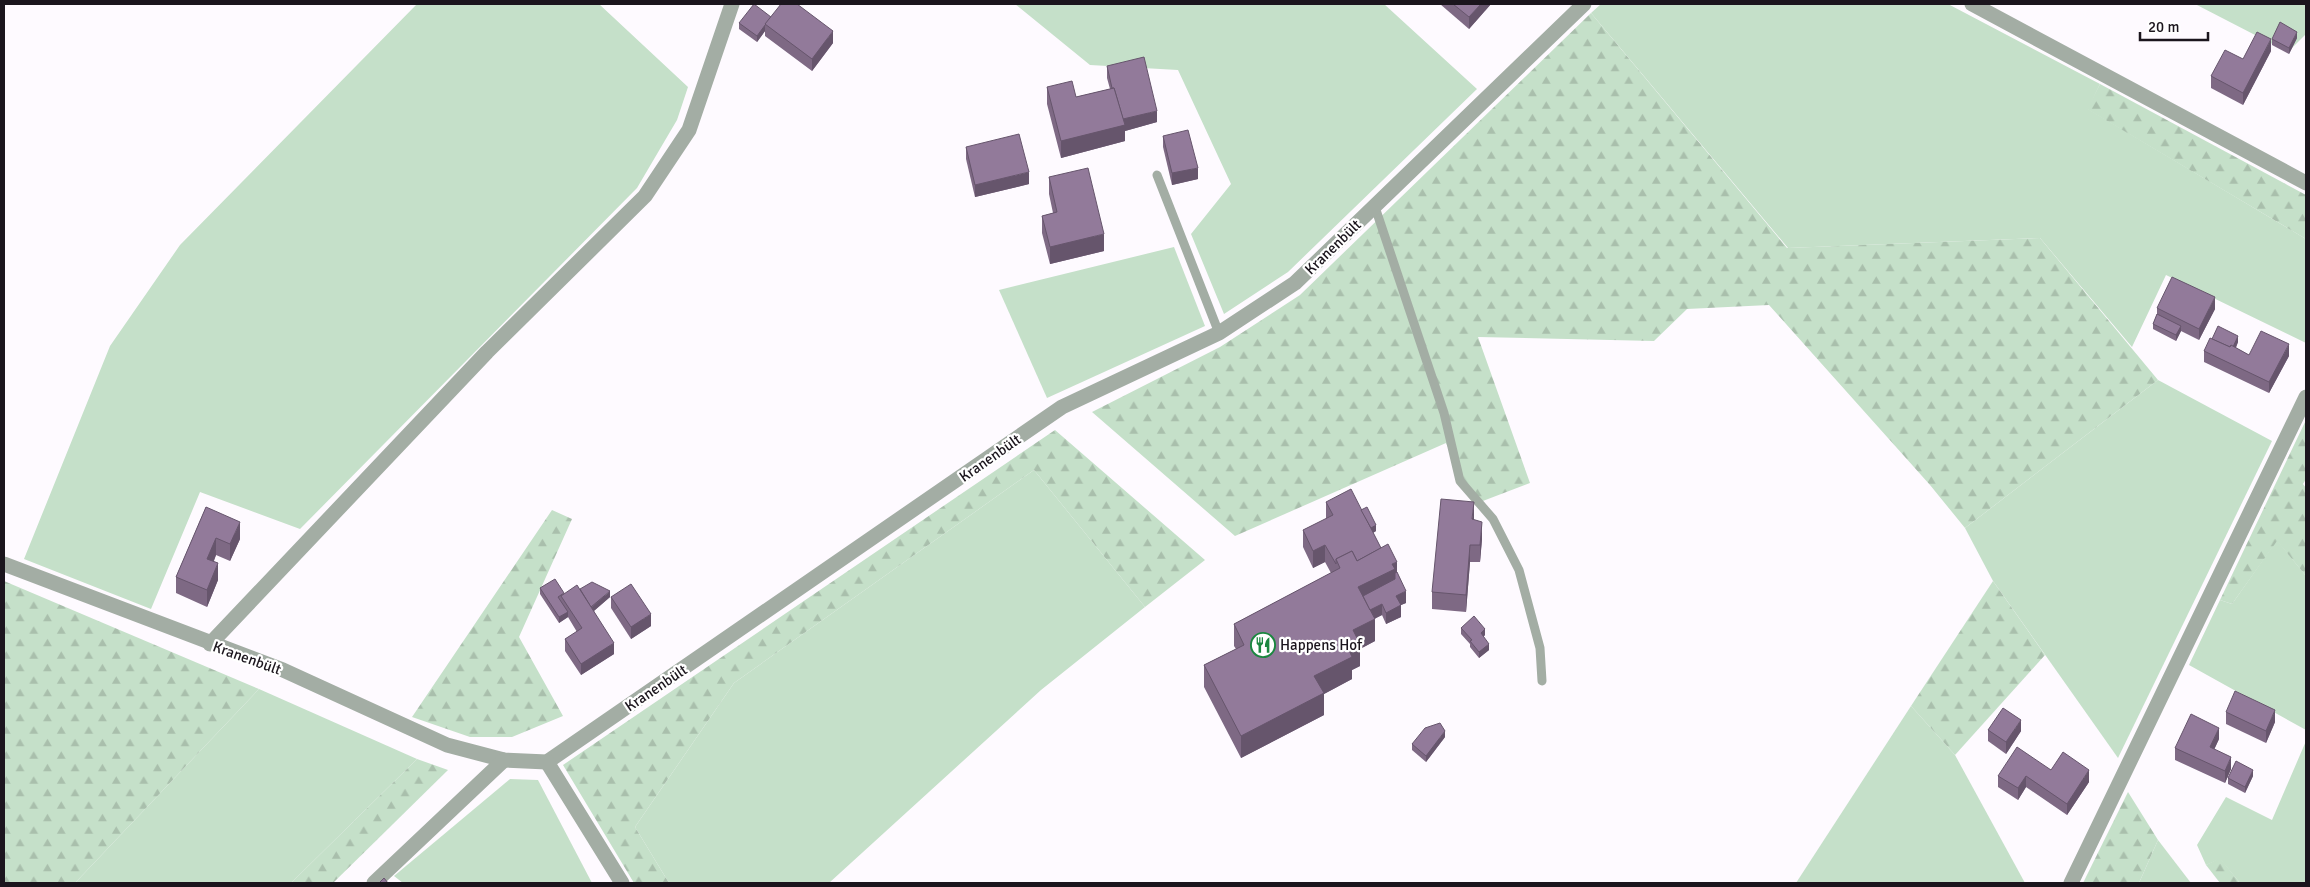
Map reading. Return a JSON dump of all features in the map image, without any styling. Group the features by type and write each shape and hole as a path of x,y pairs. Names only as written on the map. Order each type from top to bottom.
{"street":[{"path":"210,644 487,352 645,196 688,130 732,4"},
{"name":"Kranenbült","path":"4,564 210,644 283,670 448,745 504,760 547,762 1062,407 1219,333 1295,283 1375,208 1584,4"},
{"path":"1972,4 2306,183"},
{"path":"2072,883 2306,397"},
{"path":"374,883 504,760"},
{"path":"547,762 622,883"}],"lane":[{"path":"1157,175 1219,333"},
{"path":"1375,208 1444,413 1460,481 1493,519 1519,570 1540,648 1542,681"}],"green space":[{"path":"417,4 599,4 688,87 677,120 637,188 300,529 200,492 151,609 24,559 110,346 180,245"},
{"path":"1015,4 1384,4 1477,89 1288,272 1224,314 1191,234 1231,184 1178,70 1090,65"},
{"path":"1601,4 1948,4 2100,84 2088,109 2306,239 2306,343 2166,275 2132,347 2040,238 1788,248 1591,13"},
{"path":"2195,4 2306,4 2306,34 2288,52"},
{"path":"1591,13 1787,248 2040,238 2158,380 1965,528 1930,485 1769,305 1687,309 1654,341 1478,337 1530,483 1475,504 1446,443 1235,536 1092,412 1220,347 1300,295"},
{"path":"2100,84 2306,195 2306,239 2087,109"},
{"path":"1174,247 1205,326 1047,398 999,290"},
{"path":"2158,380 2272,441 2118,758 1993,581 1965,528"},
{"path":"2306,420 2306,479 2303,484 2306,488 2306,576 2277,541 2232,604 2220,600"},
{"path":"1055,430 1205,560 1145,607 1034,470 734,683 635,827 669,883 634,883 563,765"},
{"path":"1034,470 1145,607 1041,690 829,883 669,883 635,827 734,683"},
{"path":"552,510 572,519 519,637 563,716 512,737 470,737 412,717"},
{"path":"2277,540 2306,576 2306,730 2189,665 2220,600 2232,604"},
{"path":"4,581 259,689 75,883 4,883"},
{"path":"1993,581 2045,655 1955,755 1911,706"},
{"path":"259,689 417,759 291,883 75,883"},
{"path":"1911,706 1955,755 2025,883 1796,883"},
{"path":"2306,741 2306,883 2240,883 2220,859 2206,865 2197,845 2226,797 2272,820"},
{"path":"417,759 448,770 333,883 291,883"},
{"path":"510,779 538,780 592,883 403,883 394,876"},
{"path":"2128,792 2158,840 2139,883 2083,883"},
{"path":"2158,840 2191,883 2139,883"},
{"path":"2220,858 2240,883 2220,883 2206,865"}],"building":[{"path":"754,4 771,17 757,36 739,23"},
{"path":"781,4 797,4 833,31 812,59 765,24"},
{"path":"1453,4 1481,4 1469,17"},
{"path":"2280,22 2297,32 2289,48 2272,39"},
{"path":"2257,32 2271,39 2243,93 2211,76 2225,50 2243,59"},
{"path":"1144,57 1157,111 1123,119 1114,88 1112,88 1107,66"},
{"path":"1072,81 1076,97 1114,88 1125,125 1061,141 1047,87"},
{"path":"1188,130 1198,168 1172,173 1163,136"},
{"path":"1019,134 1029,172 975,185 966,147"},
{"path":"1088,168 1104,234 1050,247 1042,216 1057,212 1049,177"},
{"path":"2172,277 2215,297 2199,329 2157,308"},
{"path":"2157,314 2181,326 2176,335 2153,324"},
{"path":"2218,326 2238,336 2233,347 2212,339"},
{"path":"2261,331 2289,344 2269,382 2204,351 2210,338 2230,347 2231,345 2249,355"},
{"path":"1351,489 1381,548 1357,561 1352,551 1336,559 1336,564 1325,545 1313,551 1303,530 1333,515 1326,502"},
{"path":"1441,499 1474,502 1472,519 1482,522 1480,545 1470,545 1466,595 1432,592"},
{"path":"206,507 240,522 230,544 216,538 207,559 218,563 207,590 176,577"},
{"path":"1367,507 1376,525 1371,528 1361,510"},
{"path":"1388,544 1397,562 1392,564 1395,569 1358,587 1375,619 1353,630 1360,644 1349,650 1352,657 1314,676 1324,693 1241,736 1204,665 1244,645 1234,624 1340,568 1336,559 1352,551 1357,561"},
{"path":"1397,572 1406,591 1396,596 1401,605 1386,613 1382,604 1370,610 1363,596 1395,579 1395,573"},
{"path":"555,579 564,593 558,597 568,612 559,617 540,588"},
{"path":"592,582 610,591 591,607 580,589"},
{"path":"631,584 651,614 631,627 611,597"},
{"path":"577,585 614,643 581,664 565,639 582,628 561,596"},
{"path":"1474,616 1485,629 1481,633 1489,644 1479,652 1470,641 1472,640 1461,628"},
{"path":"2235,691 2275,710 2266,731 2226,712"},
{"path":"2003,708 2021,720 2006,742 1988,730"},
{"path":"2191,714 2219,728 2210,747 2231,757 2225,771 2175,748"},
{"path":"1440,723 1445,731 1426,756 1412,744 1425,728"},
{"path":"2017,747 2051,770 2063,752 2089,770 2067,804 2026,776 2018,788 1998,776"},
{"path":"2236,761 2253,770 2245,787 2228,778"},
{"path":"384,878 388,883 379,883"}],"place":[{"name":"Happens Hof","path":"1263,645"}]}
